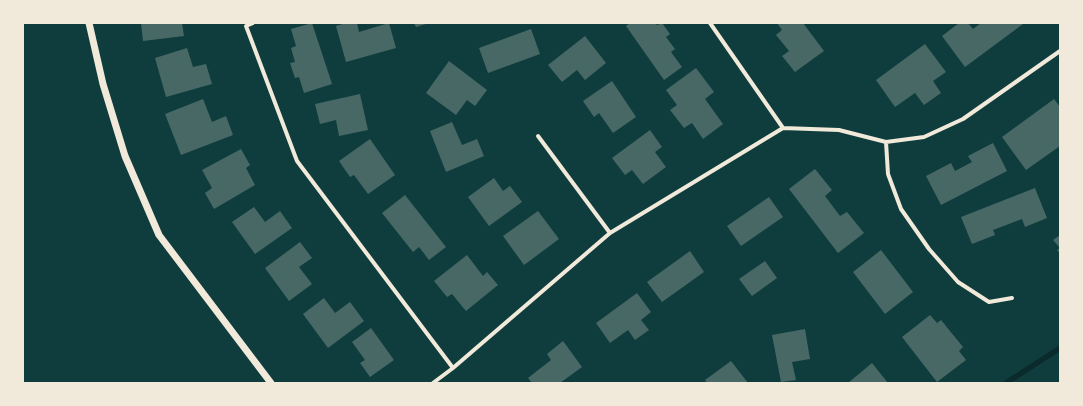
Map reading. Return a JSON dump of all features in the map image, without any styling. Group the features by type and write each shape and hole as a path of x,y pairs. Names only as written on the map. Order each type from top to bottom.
{"street":[{"path":"89,23 103,84 125,156 159,235 271,383"},
{"path":"253,23 246,26 297,161 453,368"},
{"path":"710,23 783,128"},
{"path":"432,383 453,368 610,232 783,128 839,130 886,142 924,138 963,119 1060,50"},
{"path":"538,136 610,232"},
{"path":"886,142 888,174 901,209 929,249 958,282 989,302 1012,298"}],"building":[{"path":"141,23 182,23 184,36 143,41"},
{"path":"312,23 332,84 304,93 299,77 295,78 290,63 295,62 291,48 296,46 291,29"},
{"path":"346,23 357,23 359,32 389,23 396,48 346,62 336,26"},
{"path":"414,23 429,23 416,27"},
{"path":"630,23 655,23 657,25 662,23 670,34 666,37 675,49 671,52 682,67 664,80 626,26"},
{"path":"777,23 803,23 824,51 795,72 782,56 789,51 776,35 782,30"},
{"path":"959,23 968,23 973,29 981,23 1023,24 965,67 942,36"},
{"path":"531,29 540,54 488,73 479,48"},
{"path":"585,36 606,63 585,80 577,70 562,82 548,65"},
{"path":"925,44 946,72 933,81 941,93 924,105 915,93 895,107 876,80"},
{"path":"187,48 193,67 206,64 212,84 166,97 155,58"},
{"path":"449,61 487,90 475,106 467,100 456,115 426,93"},
{"path":"696,68 714,92 705,99 723,124 703,139 692,123 684,128 670,110 677,105 666,90"},
{"path":"612,81 636,117 613,133 599,113 594,117 583,101"},
{"path":"360,94 368,130 339,136 336,120 320,124 315,104"},
{"path":"203,99 212,122 226,116 233,135 181,155 165,114"},
{"path":"1054,99 1060,107 1060,146 1026,170 1002,137"},
{"path":"452,122 462,145 477,139 484,156 446,172 430,131"},
{"path":"650,130 662,147 655,152 666,167 643,184 632,170 625,175 612,158"},
{"path":"370,139 395,175 368,194 354,175 350,177 339,161"},
{"path":"993,143 1007,171 941,205 926,176 951,163 955,171 972,162 968,156"},
{"path":"241,149 250,165 246,168 255,185 214,209 205,193 212,188 202,170"},
{"path":"815,169 832,190 825,196 840,216 847,212 864,233 838,253 789,189"},
{"path":"494,178 503,191 510,186 522,202 489,226 468,197"},
{"path":"1035,188 1047,218 1025,227 1022,219 993,230 995,235 972,244 961,217"},
{"path":"405,195 446,247 429,260 419,247 413,252 382,213"},
{"path":"769,197 783,217 741,246 727,226"},
{"path":"254,207 265,222 280,211 292,228 255,254 232,222"},
{"path":"538,211 559,239 524,265 503,236"},
{"path":"1060,235 1060,248 1053,240"},
{"path":"300,242 312,258 299,267 312,284 289,301 265,268"},
{"path":"881,250 913,292 885,314 853,272"},
{"path":"690,251 704,272 662,302 647,282"},
{"path":"467,255 483,276 487,272 498,285 466,311 452,294 447,297 434,281"},
{"path":"765,261 777,278 752,296 739,279"},
{"path":"637,293 651,312 641,320 649,330 635,340 628,330 610,343 596,323"},
{"path":"324,298 335,313 350,302 364,321 328,348 303,314"},
{"path":"930,315 937,323 941,320 963,347 959,351 966,360 937,382 902,337"},
{"path":"371,328 394,360 370,377 360,363 365,360 352,342"},
{"path":"805,329 810,359 792,362 796,380 781,382 772,335"},
{"path":"563,341 582,367 560,383 532,383 528,378 551,360 547,354"},
{"path":"731,361 748,383 707,383 705,380"},
{"path":"872,363 888,383 848,383"}],"waterway":[{"path":"1006,383 1060,348"}]}
